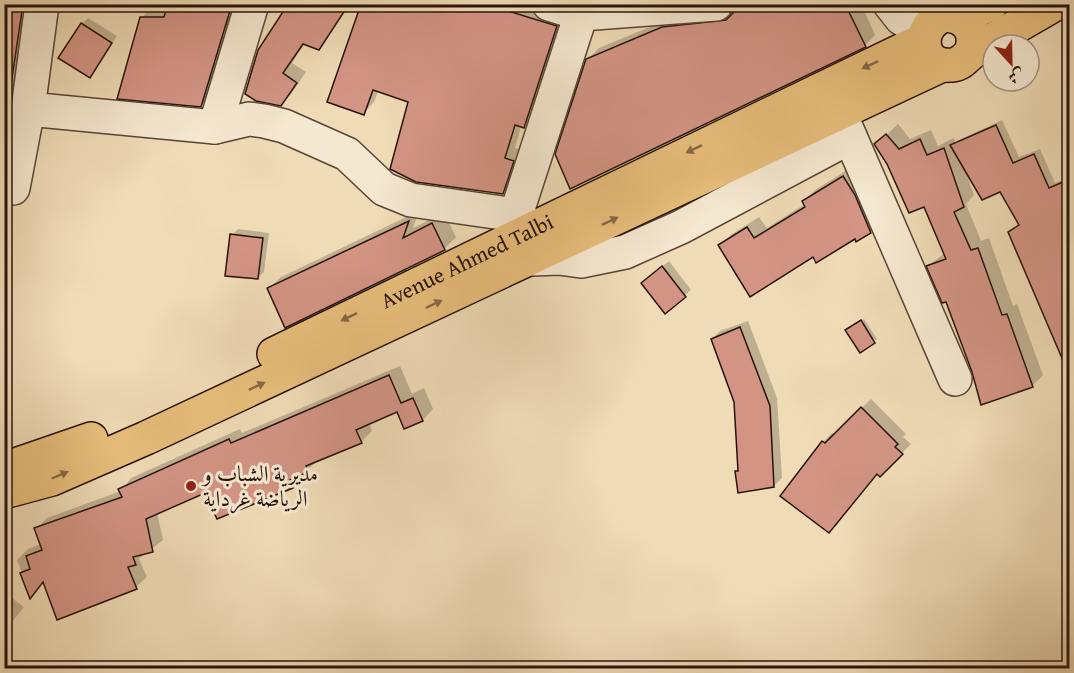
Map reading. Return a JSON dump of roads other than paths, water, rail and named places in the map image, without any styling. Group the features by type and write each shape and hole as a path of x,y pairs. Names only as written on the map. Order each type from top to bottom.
{"main road":[{"path":"4,492 52,478 136,442 522,236 845,124 946,31 991,4"},
{"path":"946,31 1055,4"},
{"name":"Avenue Ahmed Talbi","path":"4,469 85,442 218,382 946,31"}],"street":[{"path":"13,188 28,109 42,4"},
{"path":"215,127 252,4"},
{"path":"549,5 581,14 716,4"},
{"path":"890,4 901,18 946,31"},
{"path":"909,4 946,31"},
{"path":"28,109 215,127 249,119 284,126 347,154 384,189 396,195 522,236 581,14"},
{"path":"845,124 955,379"}],"place":[{"name":"مديرية الشباب و الرياضة غرداية","path":"191,486"}]}
